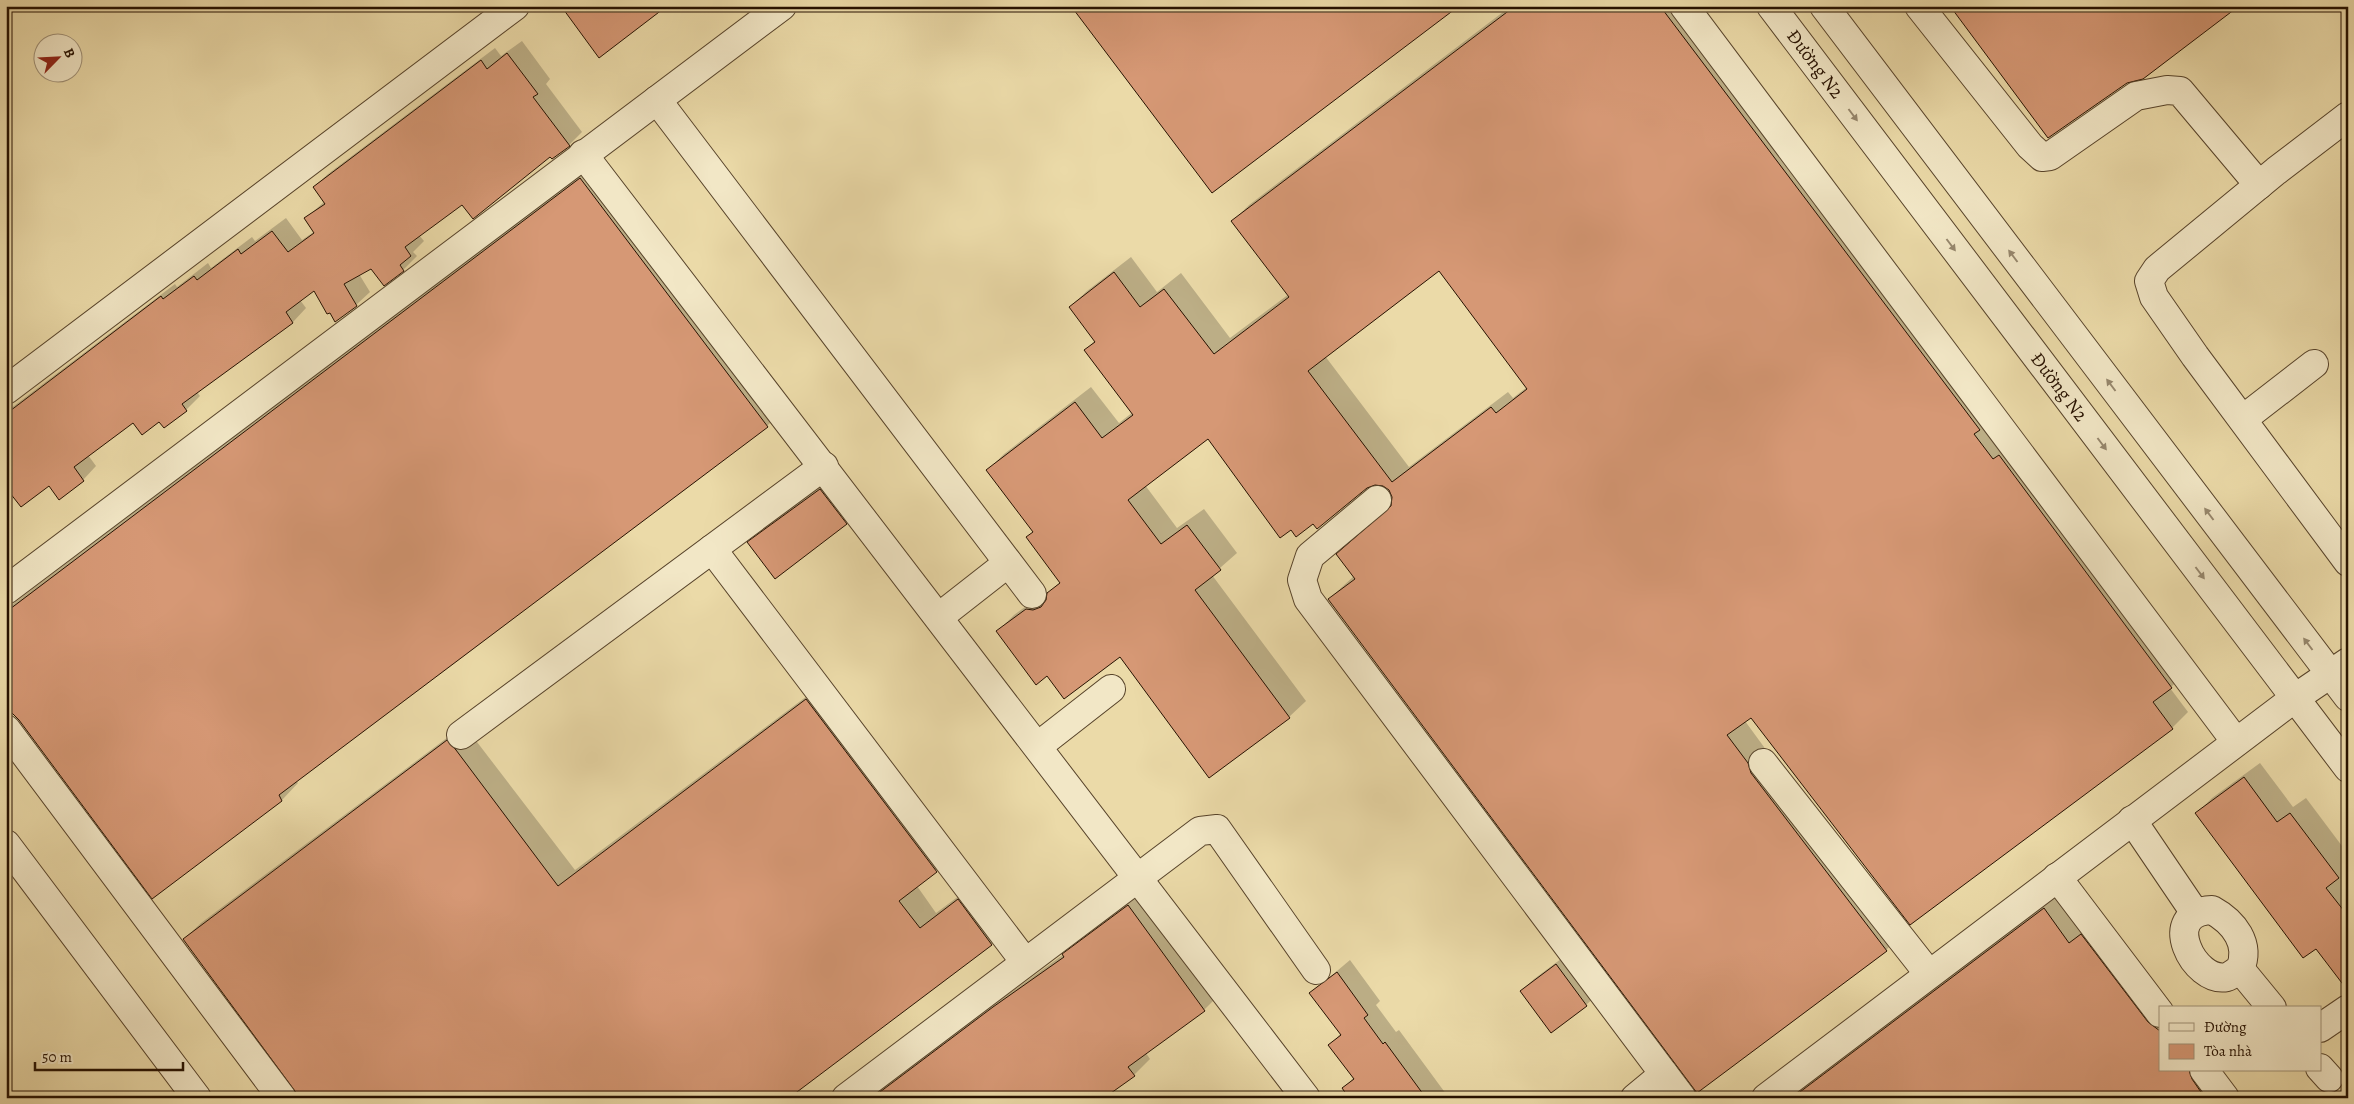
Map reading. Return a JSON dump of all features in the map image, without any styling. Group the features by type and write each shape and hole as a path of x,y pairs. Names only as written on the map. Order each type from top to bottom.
{"street":[{"path":"6,390 515,6"},
{"path":"6,590 782,6"},
{"path":"1684,6 2236,742"},
{"name":"Đường N2","path":"1771,6 2348,768"},
{"path":"1824,6 2339,668 2348,696"},
{"path":"1919,6 2030,146 2042,157 2050,156 2136,96 2167,90 2180,91 2259,185"},
{"path":"657,100 1032,594"},
{"path":"2348,116 2259,185 2157,270 2149,282 2154,297 2242,419 2340,534 2348,562"},
{"path":"584,154 1306,1098"},
{"path":"2242,419 2314,364"},
{"path":"461,735 824,466"},
{"path":"1377,500 1310,556 1302,580 1308,599 1682,1098"},
{"path":"712,549 1026,962"},
{"path":"939,616 1008,563"},
{"path":"1766,1098 2132,820 2295,698 2339,668"},
{"path":"1038,746 1111,689"},
{"path":"6,729 282,1098"},
{"path":"1763,764 1929,974"},
{"path":"2132,820 2195,913"},
{"path":"846,1098 1200,831 1217,829 1316,970"},
{"path":"6,844 197,1098"},
{"path":"2057,877 2159,1012"},
{"path":"2212,910 2222,916 2234,930 2244,944 2245,953 2240,969 2228,977 2212,976 2203,970 2187,950 2183,936 2185,924 2195,913 2212,910"},
{"path":"2240,969 2270,1006"},
{"path":"2322,1027 2348,1009"},
{"path":"2206,1072 2225,1098"},
{"path":"1634,1098 1664,1074"}],"building":[{"path":"561,6 667,6 599,58"},
{"path":"1071,6 1459,6 1212,193"},
{"path":"1515,6 1660,6 1980,430 1974,434 1993,459 1999,455 2172,688 2153,702 2173,729 1910,925 1751,718 1727,735 1748,763 1751,773 1887,951 1697,1093 1328,599 1355,579 1336,554 1391,506 1392,497 1389,490 1383,486 1375,485 1367,488 1317,529 1313,524 1296,537 1291,530 1280,538 1208,439 1128,500 1161,544 1187,525 1221,570 1195,590 1290,718 1209,778 1120,657 1064,699 1047,676 1036,685 996,631 1026,609 1033,610 1041,607 1046,600 1047,593 1060,583 1026,537 1033,532 986,470 1075,402 1102,438 1133,415 1084,350 1095,342 1069,307 1114,272 1140,307 1164,289 1214,354 1289,297 1231,221","holes":["1439,271 1527,389 1496,413 1491,407 1392,482 1308,371"]},
{"path":"1950,6 2239,6 2143,79 2127,83 2048,138"},
{"path":"507,53 538,94 533,97 570,146 552,159 550,157 473,219 462,205 405,247 411,256 400,265 404,271 384,286 371,269 344,284 357,306 335,322 330,313 327,314 314,291 286,312 293,323 182,404 187,411 164,428 159,422 142,435 133,423 74,467 84,481 59,500 49,486 21,507 6,488 6,414 161,296 163,299 194,276 197,280 238,249 241,254 272,231 288,252 314,233 304,218 325,204 313,187 481,60 487,69"},
{"path":"580,178 768,427 279,795 282,801 152,899 19,720 6,707 6,612"},
{"path":"820,489 847,524 775,579 747,542"},
{"path":"806,699 937,872 899,901 920,928 958,899 992,945 789,1098 300,1098 183,939 447,740 558,886"},
{"path":"2244,777 2277,822 2290,813 2339,878 2326,888 2348,916 2348,991 2316,949 2303,958 2195,813"},
{"path":"1128,905 1205,1011 1128,1067 1135,1076 1104,1098 872,1098 993,1007 1064,957 1062,954"},
{"path":"2044,908 2069,943 2081,934 2148,1022 2159,1030 2159,1072 2190,1072 2192,1079 2205,1098 1792,1098"},
{"path":"1556,964 1587,1006 1551,1033 1520,991"},
{"path":"1337,972 1368,1015 1364,1018 1383,1044 1385,1042 1426,1098 1349,1098 1342,1088 1354,1079 1328,1045 1341,1035 1309,993"}]}
